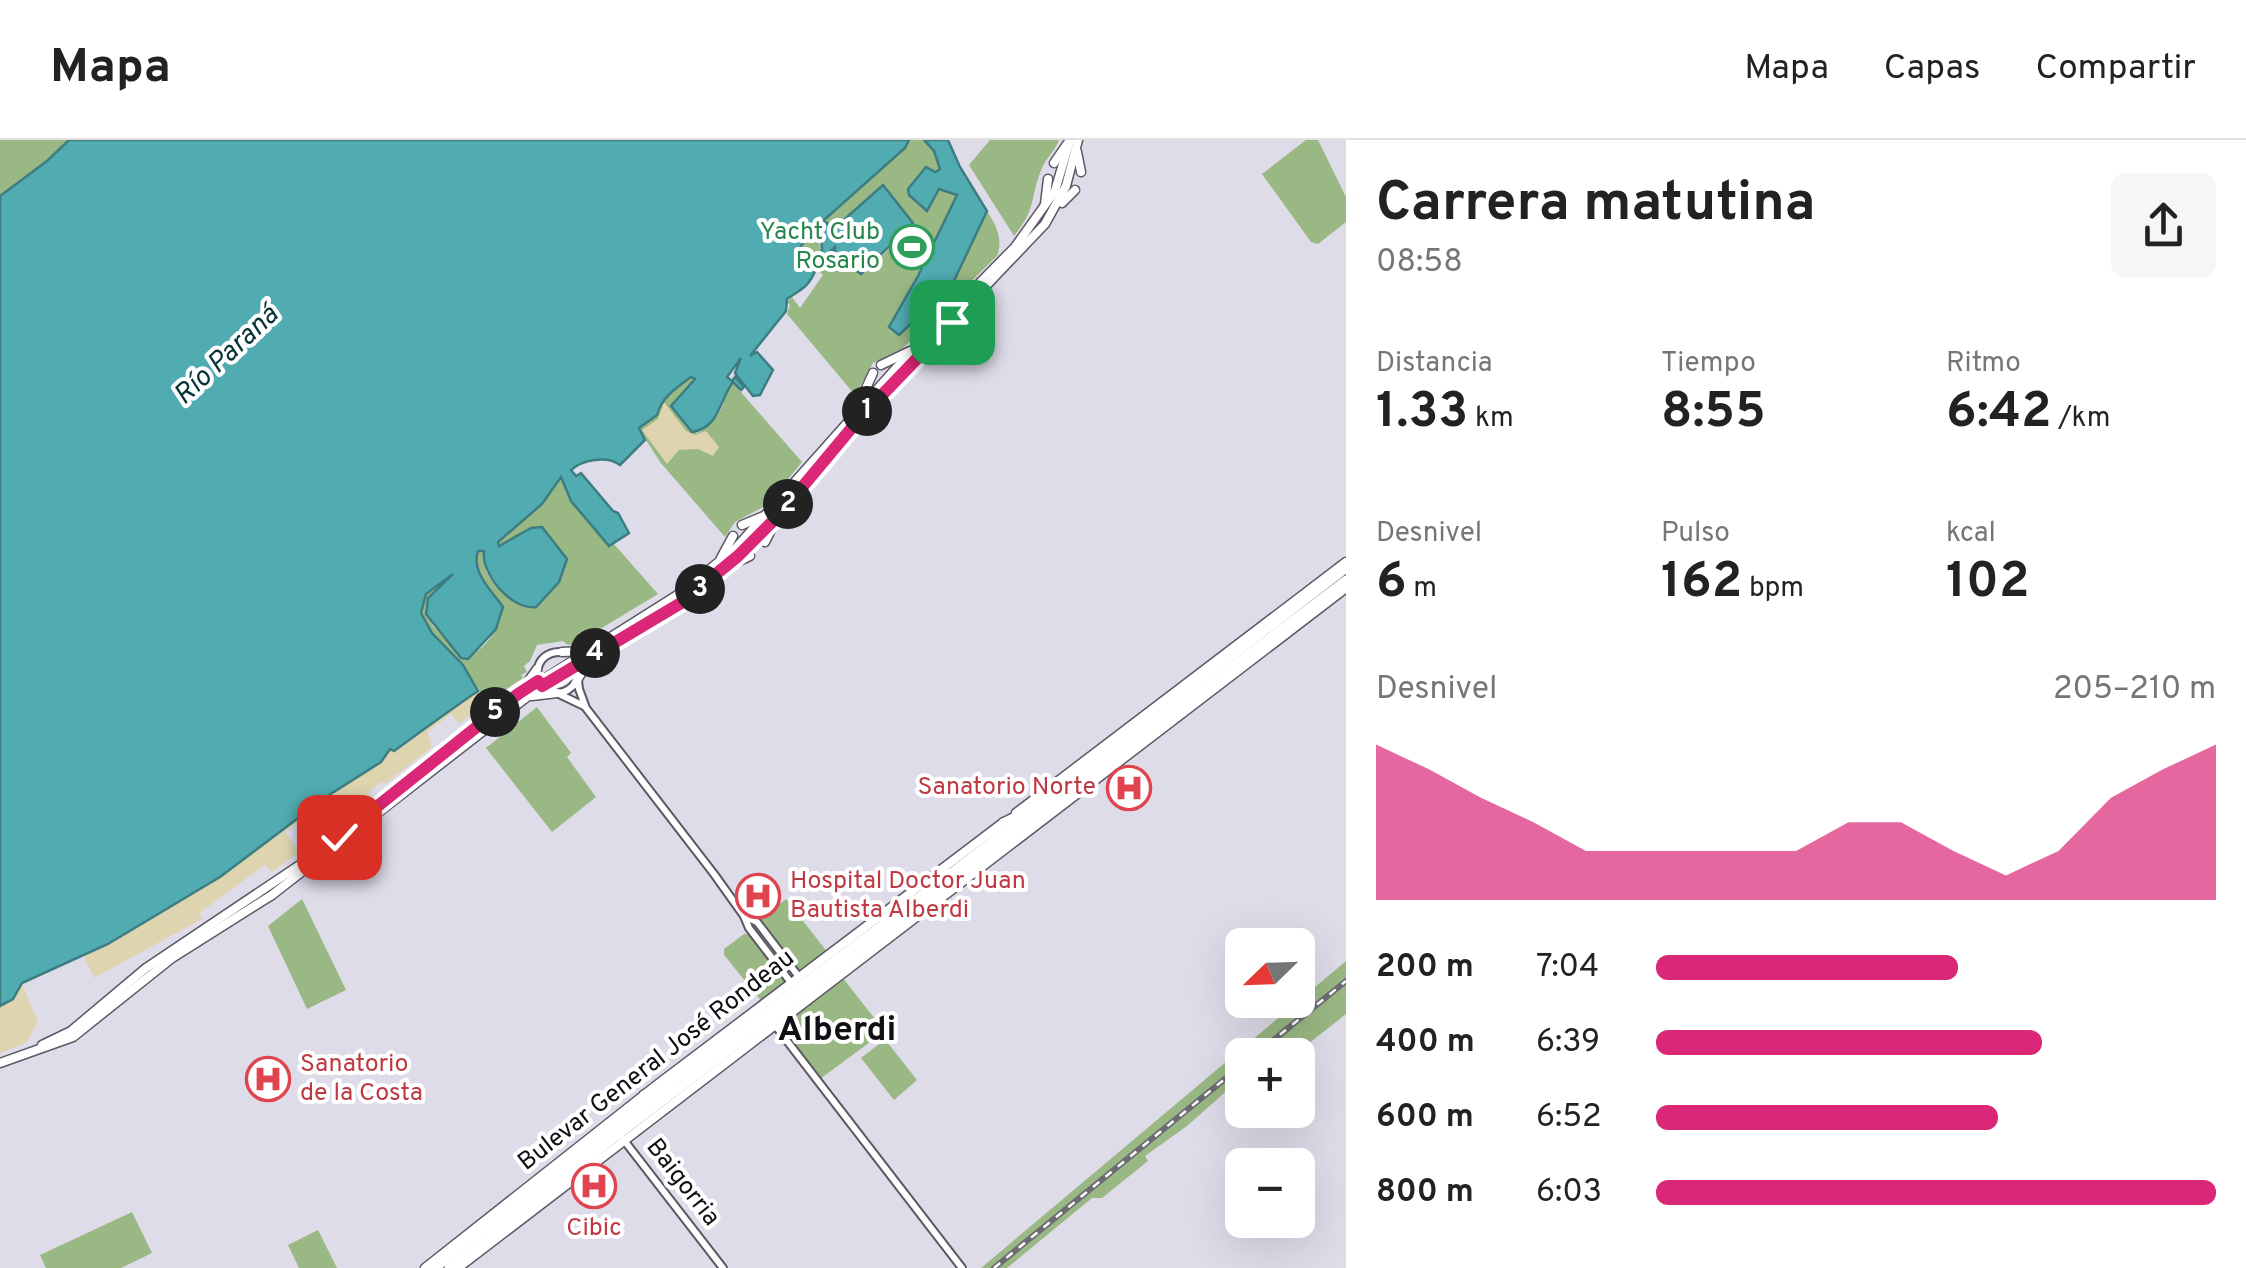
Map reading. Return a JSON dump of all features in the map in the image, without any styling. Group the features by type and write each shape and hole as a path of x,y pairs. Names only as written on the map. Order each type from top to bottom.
{"main road":[{"path":"1054,163 1070,140"},
{"path":"1050,208 1070,140"},
{"path":"1050,208 1077,145"},
{"path":"1077,145 1081,172"},
{"path":"1048,179 1050,208"},
{"path":"0,1063 73,1036 172,958 272,895 523,696 540,684 576,672 592,652 721,567 774,515 856,418 1050,208 1075,190"},
{"path":"856,418 877,369 918,351"},
{"path":"906,380 918,351"},
{"path":"856,418 886,398"},
{"path":"742,525 774,515"},
{"path":"765,542 774,515"},
{"path":"721,567 733,536"},
{"path":"721,567 750,556"},
{"name":"Bulevar General José Rondeau","path":"458,1268 560,1184 676,1080 768,1016 1346,565"},
{"name":"Bulevar General José Rondeau","path":"425,1268 462,1238 711,1065 924,880 1346,565"},
{"name":"Bulevar General José Rondeau","path":"799,989 929,898 1346,580"},
{"name":"Bulevar General José Rondeau","path":"799,989 956,886 1346,588"},
{"path":"1294,620 1317,610"},
{"path":"562,652 592,652"},
{"path":"576,672 592,652"},
{"path":"1209,667 1234,655"},
{"path":"523,696 537,669"},
{"path":"523,696 558,694"},
{"path":"1089,776 1108,770"},
{"path":"1003,823 1037,807"},
{"path":"924,880 955,870"},
{"path":"929,898 956,886"},
{"name":"Bulevar General José Rondeau","path":"436,1268 616,1131 732,1056 768,1016"},
{"name":"Bulevar General José Rondeau","path":"616,1131 644,1095 768,1016"},
{"path":"711,1065 732,1056"},
{"path":"644,1095 676,1080"},
{"name":"Bulevar General José Rondeau","path":"450,1268 560,1184"},
{"path":"462,1238 500,1218"}],"street":[{"path":"586,708 576,672 562,652 546,655 537,669 540,684 586,708 744,916 757,922 799,989"},
{"path":"558,694 576,672"},
{"path":"768,1016 962,1268"},
{"name":"Baigorria","path":"616,1131 724,1268"}],"green space":[{"path":"0,140 69,140 0,196"},
{"name":"Yacht Club Rosario","path":"909,140 924,140 934,151 941,169 935,172 928,167 909,195 926,210 939,189 957,195 889,327 899,335 952,285 987,211 998,233 999,250 903,348 873,363 855,395 787,314 787,302 792,297 800,308 823,275 802,256 803,239 812,230 819,229 820,249 830,257 835,247 866,272 911,227 830,226 824,219 905,148"},
{"path":"990,140 1059,140 1042,168 1030,209 1014,236 969,165"},
{"path":"1306,140 1318,140 1346,197 1346,222 1318,244 1311,242 1262,174"},
{"path":"694,376 693,383 671,406 686,426 697,433 708,426 733,383 802,462 767,505 735,522 725,537 660,462 639,429 669,394"},
{"path":"561,476 571,501 658,594 577,643 537,645 524,666 527,672 521,675 523,678 487,702 461,663 430,630 422,602 434,586 453,574 428,598 425,609 433,626 465,660 490,638 503,607 480,574 478,551 484,550 485,568 499,589 521,605 536,607 559,582 567,559 542,527 527,530 501,546 497,542 542,504"},
{"path":"1346,562 1346,588 843,978 882,1028 881,1034 820,1079 781,1022 458,1268 425,1268 763,1003 724,955 724,949 750,934 786,980 798,977 757,922 786,899 828,953"},
{"path":"537,707 571,753 567,757 596,797 552,832 486,748"},
{"path":"302,899 346,990 307,1009 268,926"},
{"path":"1346,961 1346,1014 1315,1038 1254,1038 1278,1018 1315,1018 1315,987"},
{"path":"883,1041 917,1080 894,1100 861,1058"},
{"path":"1225,1063 1225,1092 1145,1156 1148,1161 1102,1198 1092,1198 1007,1268 981,1268"},
{"path":"132,1212 152,1253 121,1268 46,1268 40,1255"},
{"path":"318,1230 337,1268 299,1268 288,1245"}],"sand":[{"path":"664,402 686,431 695,435 706,431 719,447 713,456 698,449 679,450 667,464 642,430 658,419"},
{"path":"463,665 487,702 459,724 451,714 427,732 432,747 385,784 381,782 368,793 371,797 333,827 317,808 285,832 299,852 272,872 265,865 199,913 202,919 94,978 84,956 65,964"},
{"path":"59,967 22,984 38,1022 26,1043 0,1053 0,1006 13,999 18,974"}],"water":[{"name":"Río Paraná","path":"69,140 909,140 905,148 824,220 837,226 883,185 913,223 861,274 835,255 835,247 829,253 834,265 826,264 819,230 812,230 801,246 802,256 815,271 804,288 787,299 786,311 750,356 757,352 773,370 760,395 753,396 735,373 741,358 727,377 732,381 735,377 744,387 741,390 733,382 714,419 692,432 671,406 695,379 691,377 666,398 657,415 639,428 645,440 620,465 595,460 571,470 576,476 581,473 618,513 629,533 609,546 571,501 561,477 542,504 498,542 499,546 531,528 542,527 567,559 559,582 536,607 508,597 487,570 484,551 478,551 480,573 503,607 496,629 468,659 461,658 426,614 428,598 453,574 426,594 421,613 432,633 463,665 478,691 394,751 390,749 381,762 326,797 220,877 108,944 22,983 13,999 0,1006 0,196"},
{"path":"924,140 948,140 987,211 952,285 899,335 889,327 957,195 939,189 927,211 909,195 908,189 926,167 935,172 940,169 934,151"}],"railway":[{"path":"1276,1038 1346,981"},
{"path":"994,1268 1225,1079"}],"place":[{"name":"Yacht Club Rosario","path":"912,247"},
{"name":"Sanatorio Norte","path":"1129,788"},
{"name":"Hospital Doctor Juan Bautista Alberdi","path":"758,896"},
{"name":"Sanatorio de la Costa","path":"268,1079"},
{"name":"Cibic","path":"594,1186"}],"district":[{"name":"Alberdi","path":"837,1031"}],"route":[{"path":"339,837 518,694 538,681 542,686 696,592 778,516 860,418 952,322"}]}
